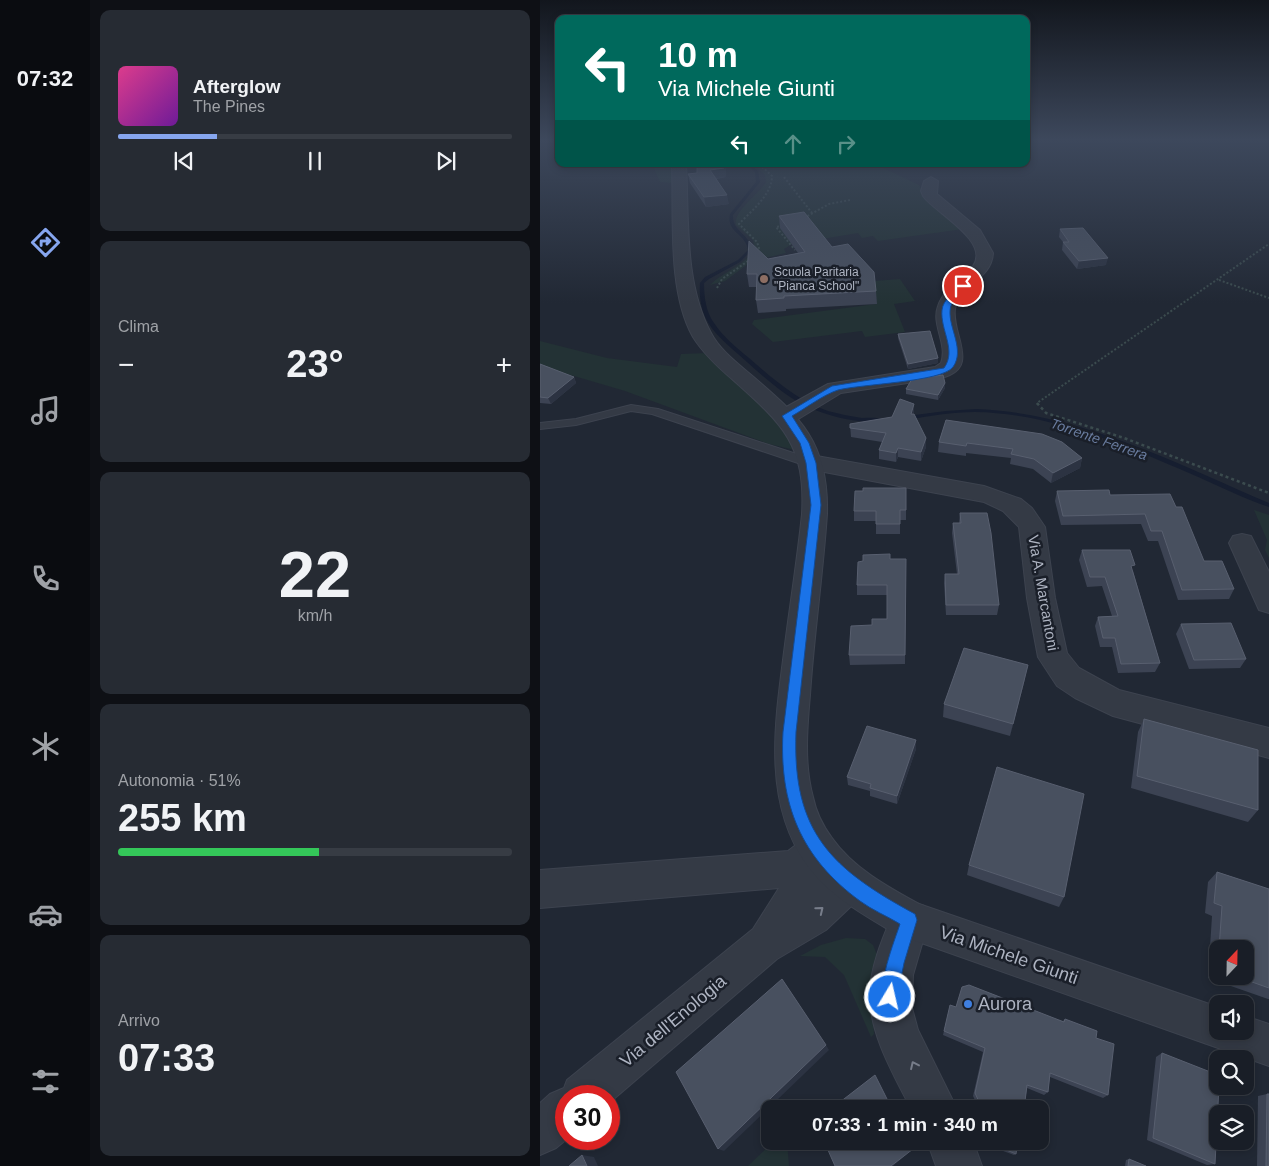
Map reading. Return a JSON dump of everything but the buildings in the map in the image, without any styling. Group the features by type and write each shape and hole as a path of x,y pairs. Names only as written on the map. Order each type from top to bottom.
{"street":[{"name":"Via Michele Giunti","path":"681,194 687,292 694,321 713,348 799,408 804,443 811,463 816,505 792,709 789,754 793,794 804,828 818,851 849,883 874,901 910,920 1209,1025"},
{"path":"799,408 846,385 941,372 950,366 954,353 945,315 947,306 954,294 983,264 985,254 970,230 930,194"},
{"name":"Via A. Marcantoni","path":"811,463 984,494 1015,506 1032,527 1041,598 1053,657 1068,677 1086,690 1113,702 1269,743"},
{"path":"1242,543 1269,602"},
{"path":"540,889 788,869 804,864 818,851"},
{"name":"Via dell'Enologia","path":"763,945 786,914 805,882 818,851"},
{"name":"Via dell'Enologia","path":"596,1085 763,945 812,916 849,883"},
{"path":"910,920 896,963 890,997 901,1037 931,1100"},
{"path":"1254,1040 1269,1045"},
{"path":"540,1132 555,1119"},
{"path":"953,1150 959,1166"}],"lane":[{"path":"540,426 576,422 631,408 654,411 811,463"}],"path":[{"path":"717,288 722,279 751,259 758,248 756,242 739,224 766,194"},
{"path":"798,194 812,213"},
{"path":"802,218 830,204 850,200"},
{"path":"789,225 776,227 795,250"},
{"path":"1269,244 1037,403 1046,413 1124,438 1269,493"},
{"path":"1219,280 1269,298"}],"shaded area":[{"path":"755,194 924,194 963,229 878,241 873,236 862,238 858,233 792,244 784,249 786,253 752,261 725,281 710,285 745,260 755,249 753,240 736,225 738,214"},
{"path":"900,279 915,301 894,304 905,332 865,337 862,331 773,342 752,324 754,320 876,304 874,281"},
{"path":"540,341 607,358 677,367 681,354 707,353 777,423 795,450 769,444 625,391 540,366"},
{"path":"1254,510 1269,515 1269,558 1265,550 1267,540"},
{"path":"846,938 865,939 873,945 877,955 872,999 874,1034 871,1037 844,975 825,957 800,956 821,945"},
{"path":"765,1150 788,1150 789,1166 748,1166"}],"waterway":[{"name":"Torrente Ferrera","path":"748,194 731,215 731,221 732,226 747,240 750,250 739,261 707,278 702,283 703,303 711,323 742,355 800,401 836,415 863,420 881,420"},
{"name":"Torrente Ferrera","path":"907,418 946,412 986,411 1022,415 1058,423 1130,446 1269,505"}],"place":[{"name":"Scuola Paritaria \"Pianca School\"","path":"764,279"},
{"name":"Aurora","path":"968,1004"}],"route":[{"path":"890,997 896,963 910,920 888,910 866,896 832,868 818,851 804,828 793,794 789,754 790,732 816,505 811,463 797,429 786,416 823,393 835,388 934,374 947,370 952,363 954,353 945,315 947,306 954,294 963,286"}]}
